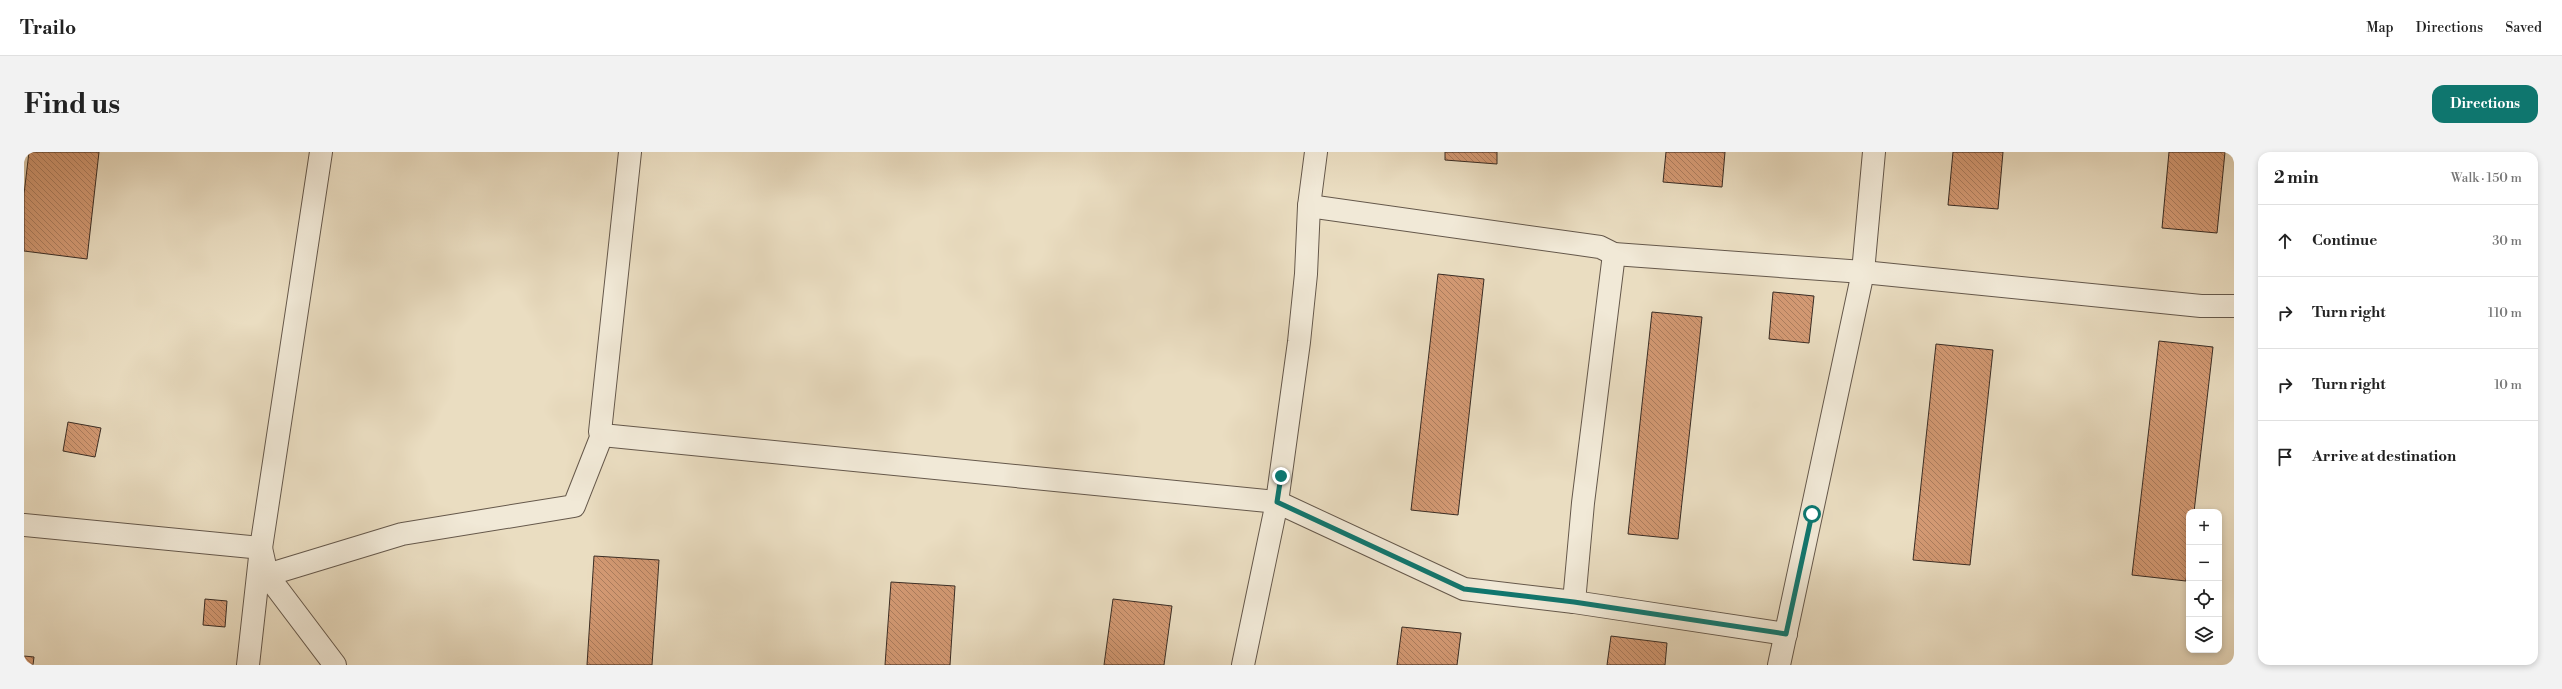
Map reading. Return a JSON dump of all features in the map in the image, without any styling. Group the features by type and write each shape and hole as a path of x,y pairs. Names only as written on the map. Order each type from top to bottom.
{"street":[{"path":"248,665 261,548 320,152"},
{"path":"267,575 402,534 574,506 602,435 600,432 630,152"},
{"path":"1244,665 1277,502 1301,319 1309,206 1316,152"},
{"path":"1779,665 1863,272 1874,152"},
{"path":"1309,206 1600,247 1614,254 1863,272 2201,306 2234,306"},
{"path":"1574,602 1583,503 1614,254"},
{"path":"602,435 1277,502 1464,589 1574,602 1786,634"},
{"path":"24,525 261,548"},
{"path":"261,548 267,575 335,665"}],"building":[{"path":"29,152 99,152 87,259 24,251 24,194"},
{"path":"1445,152 1497,152 1497,164 1445,160"},
{"path":"1666,152 1725,152 1722,187 1663,182"},
{"path":"1953,152 2003,152 1998,209 1948,205"},
{"path":"2169,152 2225,152 2217,233 2162,228"},
{"path":"1438,274 1484,279 1458,515 1411,510"},
{"path":"1773,292 1814,296 1809,343 1769,339"},
{"path":"1652,312 1702,317 1678,539 1628,534"},
{"path":"2159,341 2213,347 2194,509 2186,509 2186,581 2132,575"},
{"path":"1936,344 1993,350 1970,565 1913,560"},
{"path":"68,422 101,428 95,457 63,451"},
{"path":"594,556 659,560 652,665 587,665"},
{"path":"891,582 955,586 950,665 885,665"},
{"path":"205,599 227,601 225,627 203,625"},
{"path":"1113,599 1172,606 1164,665 1104,665"},
{"path":"1402,627 1461,633 1457,665 1397,665"},
{"path":"1611,636 1667,643 1665,665 1607,665"},
{"path":"24,656 34,657 33,665 24,665"}],"route":[{"path":"1281,476 1277,502 1464,589 1574,602 1786,634 1812,514"}]}
